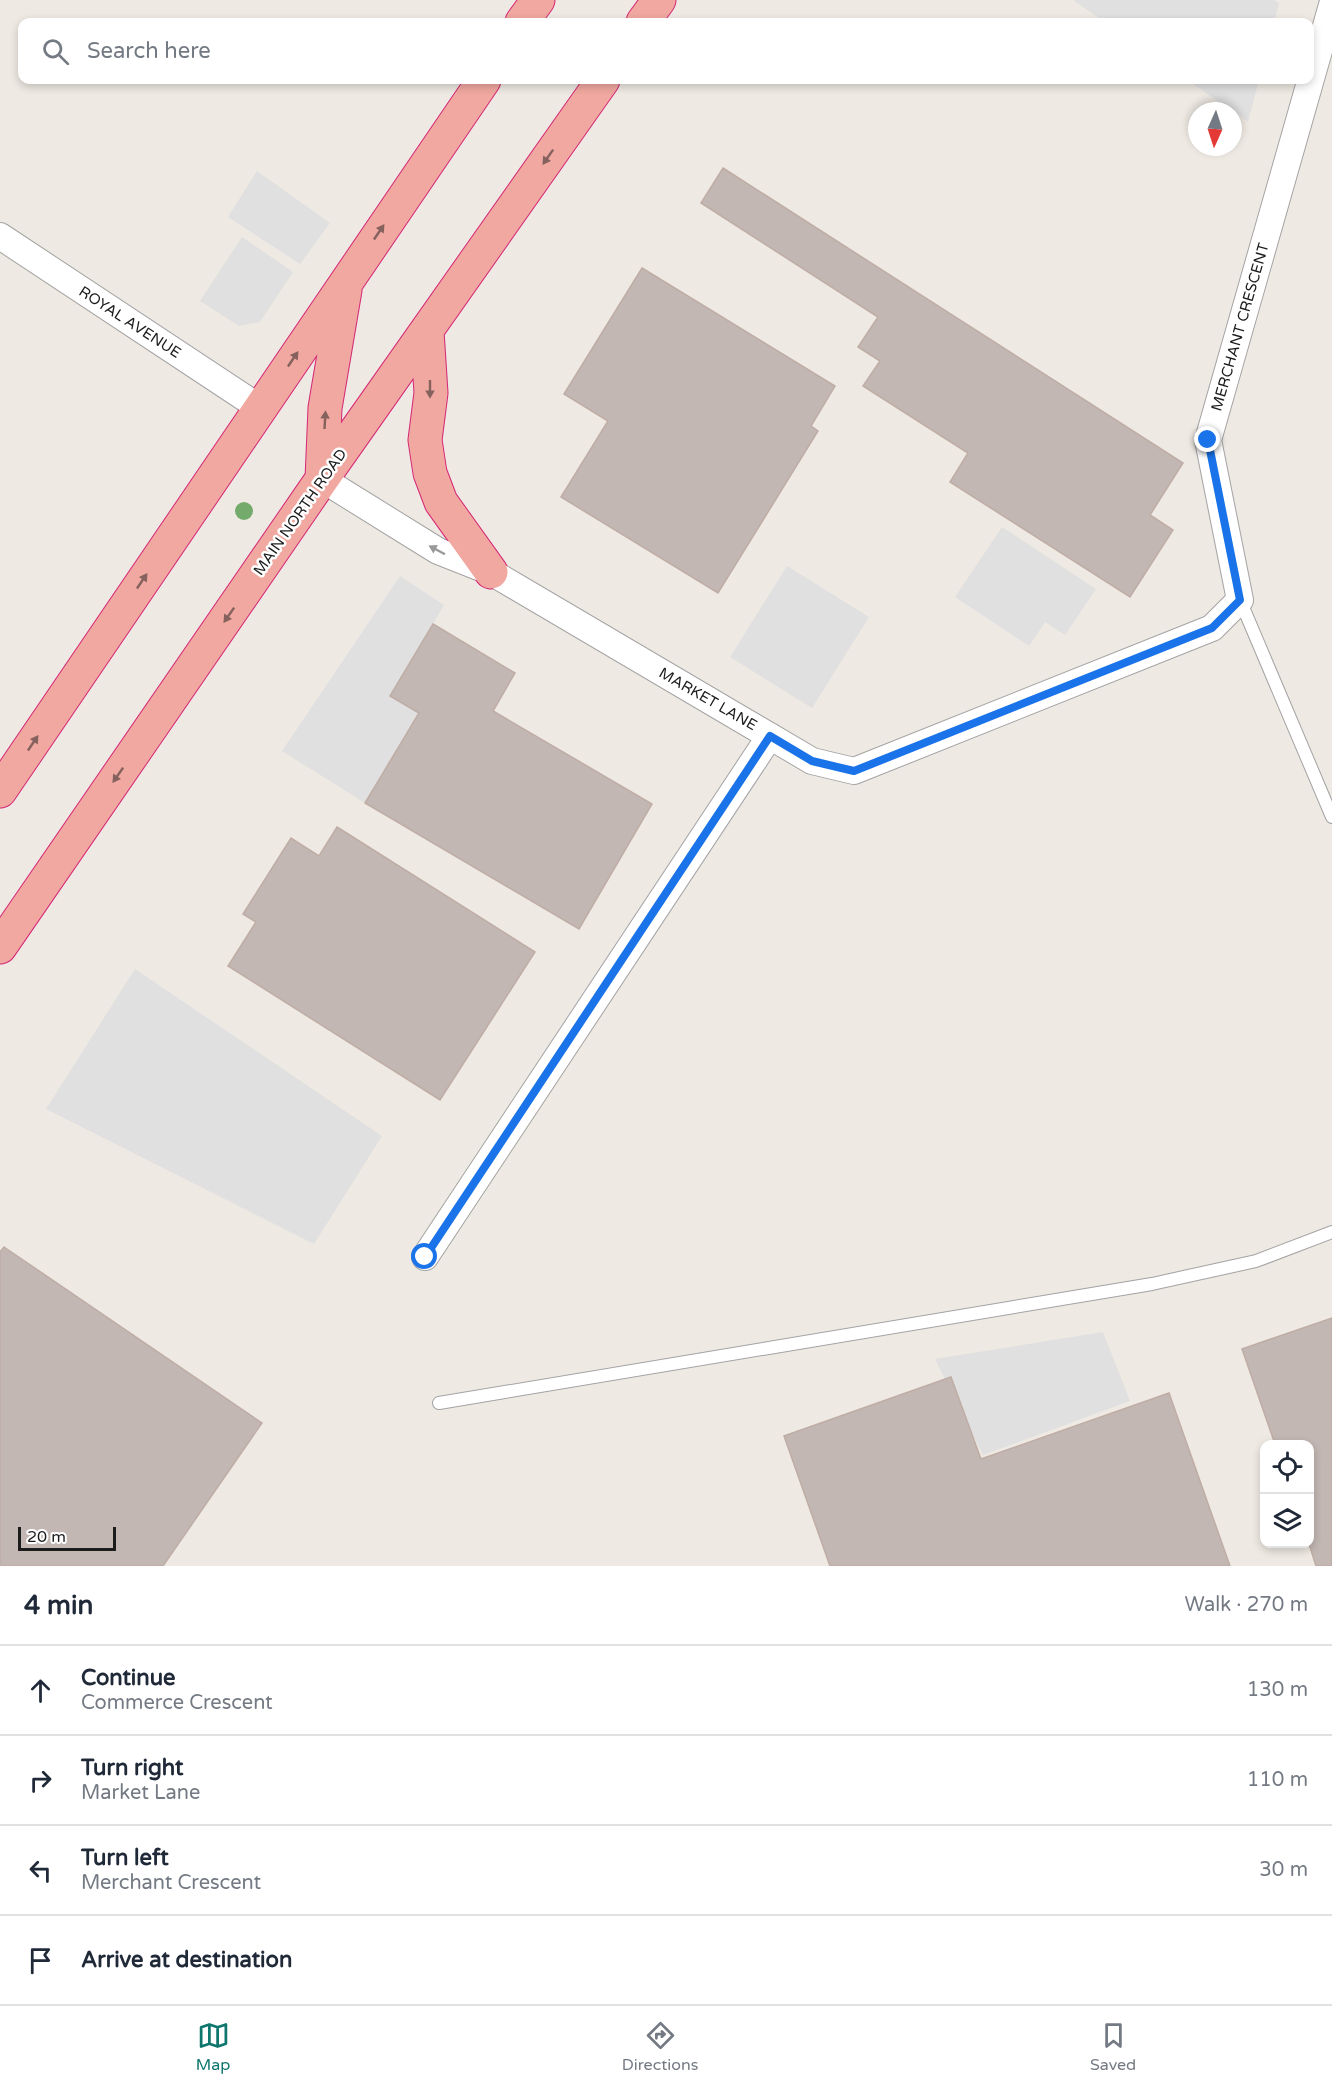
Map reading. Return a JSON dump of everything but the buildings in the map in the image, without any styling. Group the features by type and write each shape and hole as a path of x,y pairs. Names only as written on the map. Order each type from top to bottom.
{"highway":[{"path":"525,18 538,0"},
{"path":"646,18 659,0"},
{"path":"0,792 481,84"},
{"name":"MAIN NORTH ROAD","path":"0,947 322,479 600,84"},
{"path":"322,479 325,408 346,281"},
{"path":"427,331 431,393 425,440 430,473 441,502 491,572"}],"street":[{"name":"MERCHANT CRESCENT","path":"1314,68 1332,5"},
{"name":"MERCHANT CRESCENT","path":"1240,600 1208,440 1309,84"},
{"name":"ROYAL AVENUE","path":"0,236 260,408"},
{"name":"MARKET LANE","path":"322,479 438,552 491,572 812,761 854,771 1212,628 1240,600"},
{"path":"425,1257 770,736"}],"lane":[{"name":"MERCHANT CRESCENT","path":"1240,600 1332,816"},
{"path":"439,1403 1152,1284 1256,1261 1332,1232"}],"shaded area":[{"path":"1073,0 1274,0 1279,3 1275,18 1099,18"},
{"path":"1193,84 1258,84 1248,122 1242,118 1242,102 1220,102"},
{"path":"257,171 330,223 300,264 228,217"},
{"path":"242,237 293,272 260,322 239,326 200,301"},
{"path":"1002,527 1096,589 1065,635 1045,622 1029,646 955,597"},
{"path":"787,566 869,617 812,708 730,657"},
{"path":"400,576 444,605 391,696 419,713 365,803 282,751"},
{"path":"135,969 382,1136 314,1244 46,1109"},
{"path":"1103,1332 1130,1401 983,1455 935,1359"}],"route":[{"path":"425,1257 770,736 812,761 854,771 1212,628 1240,600 1208,440"}]}
